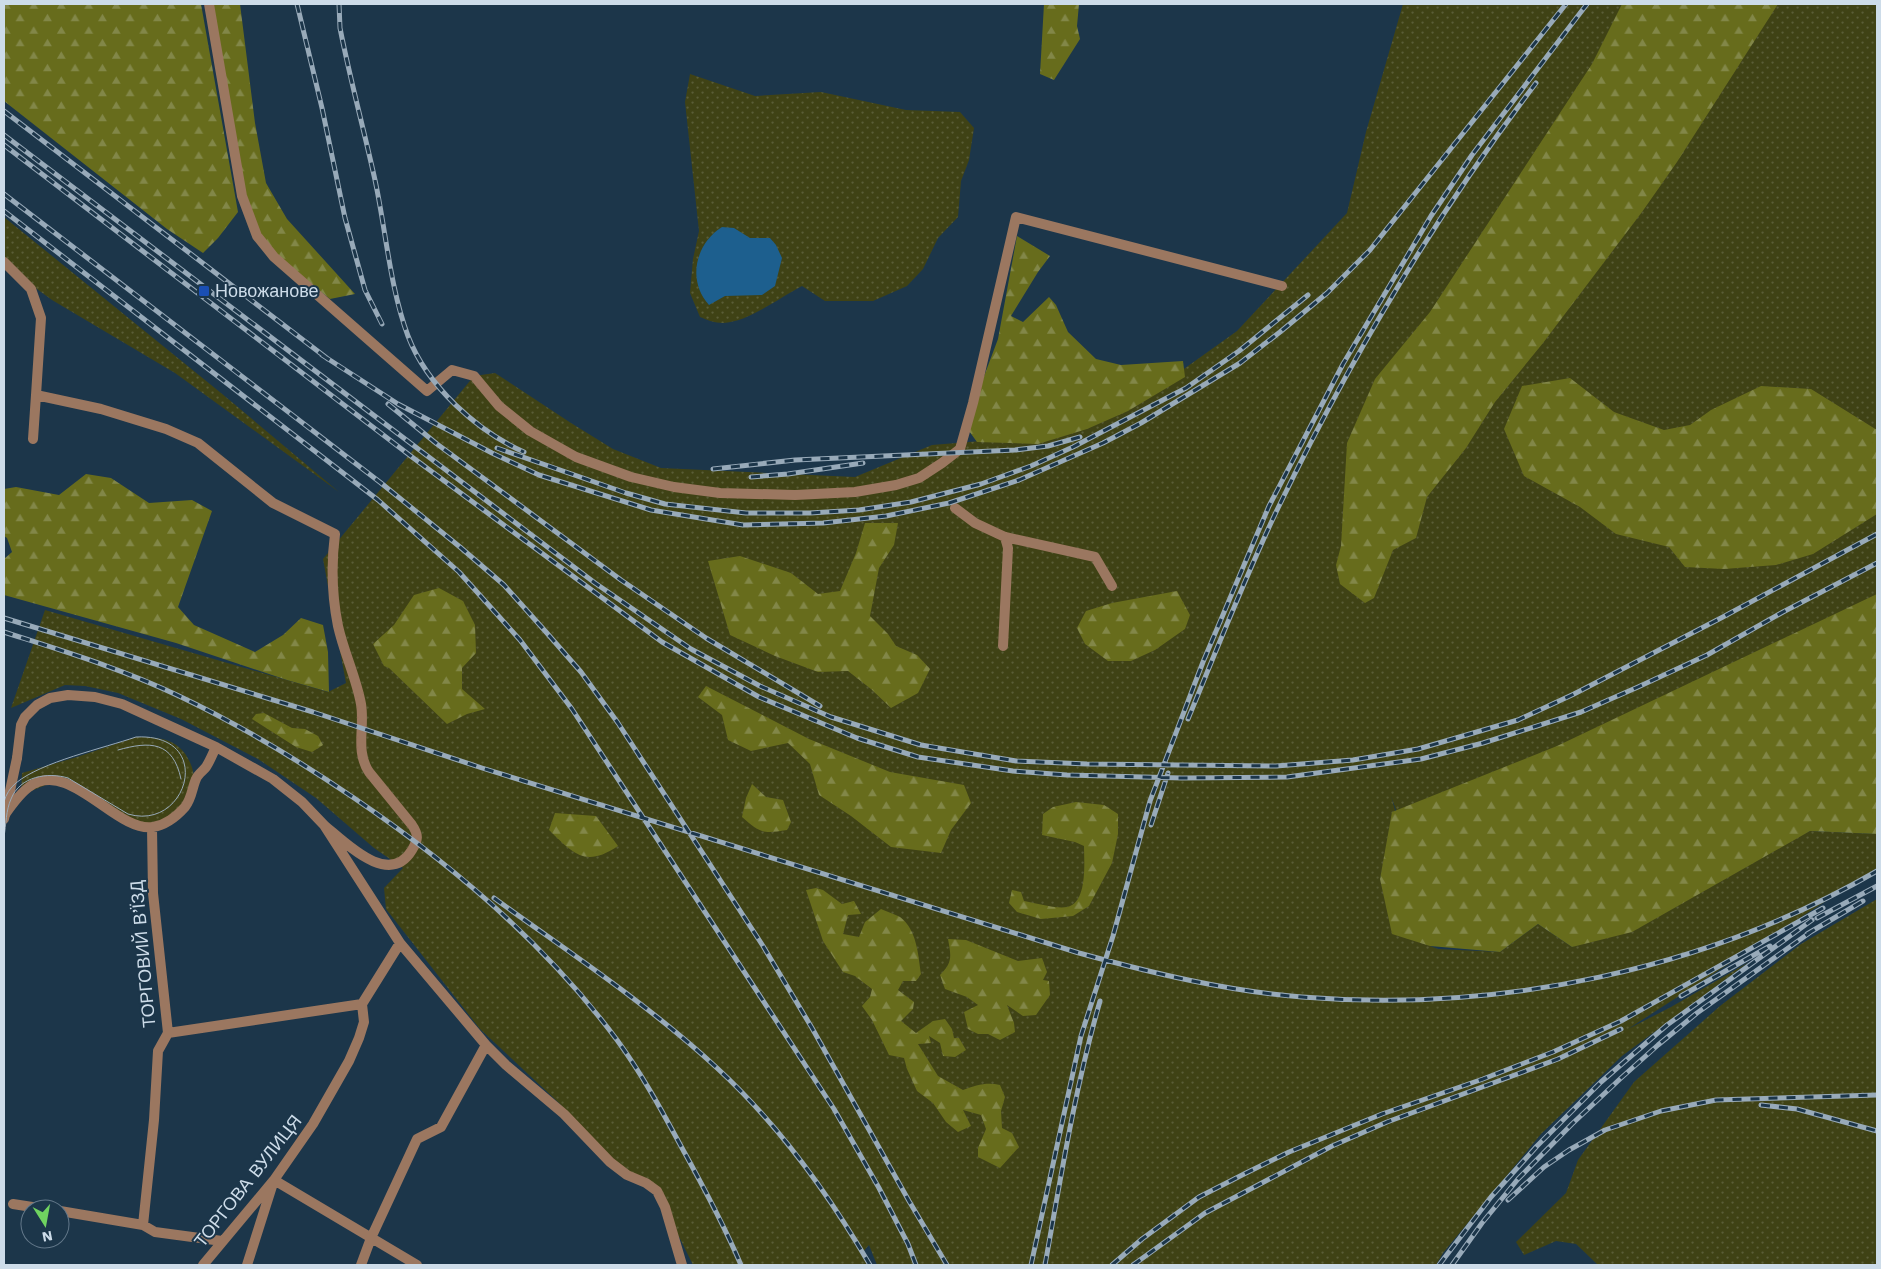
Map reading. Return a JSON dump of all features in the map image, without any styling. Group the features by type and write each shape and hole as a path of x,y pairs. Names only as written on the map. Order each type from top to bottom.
{"street":[{"path":"209,4 242,196 257,236 274,257 427,392 452,370 474,376 498,406 530,431 576,457 631,477 674,487 720,493 795,494 855,492 896,485 919,478 942,463 960,449 973,403 1016,218 1282,286"},
{"path":"4,262 31,289 41,318 33,440"},
{"path":"4,817 17,758 21,725 25,717 37,705 50,698 68,695 95,697 122,704 216,747 273,779 302,802 324,825 361,855 374,862 386,865 397,864 406,859 418,838 415,828 369,772 364,762 360,743 361,707 357,685 338,627 334,596 332,562 335,534 273,503 198,442 166,429 101,409 36,395"},
{"path":"955,508 975,523 1005,537 1095,557 1112,586"},
{"path":"1003,646 1008,548 1005,537"},
{"path":"4,817 28,787 34,783 50,780 66,784 84,793 117,815 140,826 152,828 172,818 186,805 193,792 196,777 206,768 216,747"},
{"path":"324,825 400,943 486,1045 506,1065 564,1114 610,1162 627,1175 646,1183 657,1191 664,1207 682,1265"},
{"name":"ТОРГОВИЙ В’ЇЗД","path":"143,1225 154,1120 158,1051 168,1033 153,893 152,828"},
{"path":"168,1033 362,1004 400,943"},
{"name":"ТОРГОВА ВУЛИЦЯ","path":"204,1265 274,1180 313,1124 349,1061 364,1022 362,1004"},
{"path":"361,1265 371,1238 417,1139 441,1128 486,1045"},
{"path":"247,1265 274,1180 417,1265"},
{"path":"13,1204 20,1205"},
{"path":"70,1213 143,1225 155,1232 222,1241"}],"green space":[{"path":"4,4 201,4 238,212 218,238 203,253 167,229 4,101"},
{"path":"209,4 240,4 255,123 266,183 287,219 355,294 330,299 268,250 248,212"},
{"path":"1044,4 1079,4 1077,26 1080,39 1054,80 1040,74"},
{"path":"1403,4 1877,4 1877,596 1404,832 1391,796 1395,810 1380,879 1430,946 1438,949 1500,952 1538,924 1572,947 1810,831 1877,834 1877,868 1628,1029 1671,1007 1749,962 1622,1056 1541,1134 1443,1253 1436,1265 877,1265 869,1245 862,1253 870,1265 693,1265 658,1194 621,1167 558,1102 480,1029 386,909 384,888 403,868 374,848 316,798 258,759 181,719 118,693 85,686 65,685 11,708 45,610 328,692 346,683 323,559 474,376 495,373 613,449 661,468 855,477 932,445 1018,438 1167,381 1237,331 1347,213 1366,132"},
{"path":"1622,4 1778,4 1677,162 1642,212 1543,343 1495,402 1466,448 1427,497 1416,538 1393,550 1374,598 1365,603 1340,584 1336,565 1341,546 1347,443 1375,379 1430,312 1592,64"},
{"path":"690,74 755,96 821,92 906,110 960,112 974,128 969,160 961,181 958,217 938,238 923,269 907,286 873,301 825,301 802,286 763,309 733,322 723,323 700,317 690,293 693,259 699,231 685,102"},
{"path":"4,217 221,393 339,492 175,373 52,300 4,265"},
{"path":"1017,236 1050,256 1011,316 1023,322 1049,297 1056,305 1068,332 1096,359 1121,365 1183,361 1185,377 1128,411 1087,429 1038,444 977,442 969,431 977,395 998,339"},
{"path":"1570,378 1614,412 1664,430 1690,425 1711,410 1761,386 1811,389 1877,430 1877,514 1813,554 1776,565 1724,569 1685,567 1669,547 1616,534 1580,507 1524,476 1504,429 1522,386"},
{"path":"86,474 111,478 149,503 192,500 212,511 178,607 194,625 255,652 283,635 301,618 323,625 328,652 329,692 176,643 4,595 4,559 12,552 7,538 4,536 4,489 16,487 59,495"},
{"path":"865,523 898,523 894,545 879,568 870,616 888,634 896,646 917,655 930,669 918,693 891,708 848,671 818,672 775,656 730,635 708,561 740,556 791,573 818,594 840,591 856,553"},
{"path":"439,588 463,601 475,625 476,653 462,668 462,689 485,709 467,714 447,724 389,668 384,666 373,644 394,625 414,595"},
{"path":"1177,591 1190,615 1185,629 1155,650 1131,661 1108,661 1085,644 1077,628 1086,611 1112,603"},
{"path":"1877,594 1877,834 1810,831 1632,932 1572,947 1538,924 1500,952 1430,946 1392,934 1380,879 1392,812 1557,746"},
{"path":"706,686 809,739 890,772 964,785 971,803 951,830 941,853 891,847 851,816 819,795 810,764 788,743 751,751 728,740 722,715 698,697"},
{"path":"264,713 292,728 305,729 318,736 323,745 312,752 296,747 252,719 256,714"},
{"path":"136,737 164,739 172,742 185,753 189,761 193,771 194,790 173,818 140,826 56,781 21,795 22,773"},
{"path":"752,784 766,797 783,800 791,822 787,830 762,831 742,817 746,798"},
{"path":"1076,802 1104,805 1118,814 1118,834 1112,863 1089,906 1073,916 1041,919 1017,912 1009,903 1012,890 1021,892 1024,901 1046,906 1067,907 1074,904 1079,898 1084,871 1084,846 1075,842 1042,835 1043,814 1053,807"},
{"path":"555,813 596,816 618,846 607,853 597,856 588,857 580,855 566,846 549,830"},
{"path":"816,888 823,890 842,904 854,901 861,914 848,915 843,934 859,937 865,922 881,909 900,917 906,922 916,943 921,974 916,981 903,981 898,990 914,1002 913,1009 901,1021 916,1033 933,1021 945,1019 952,1029 954,1038 959,1038 966,1050 955,1057 943,1056 940,1043 929,1036 931,1043 918,1044 938,1076 963,1090 982,1084 1000,1085 1005,1097 1001,1111 1002,1128 1012,1133 1019,1147 1000,1168 978,1157 978,1148 986,1129 981,1115 963,1110 971,1126 958,1132 946,1122 933,1103 917,1091 904,1058 889,1055 872,1020 862,1006 870,997 872,989 855,976 843,972 823,941 806,890"},
{"path":"1877,899 1877,1265 1598,1265 1576,1244 1556,1241 1524,1255 1516,1242 1566,1193 1578,1160 1634,1082 1720,1006 1801,944"},
{"path":"948,939 966,940 1018,961 1042,958 1047,972 1043,980 1049,981 1050,995 1036,1015 1023,1016 1007,1005 1014,1023 1015,1032 1000,1040 988,1034 978,1034 968,1029 964,1012 978,1005 967,997 945,989 940,975 950,958"}],"water":[{"path":"722,227 734,228 750,238 770,238 776,245 782,258 775,286 762,295 725,296 709,305 698,285 697,263 705,243"}],"tram line":[{"path":"4,802 14,785 27,775 41,768 136,737 161,740 177,750 184,764 185,781 178,796 166,809 149,816 128,814 68,778 60,776 35,778 21,785 15,791 9,803 4,837"},
{"path":"118,750 140,745 158,747 172,757 181,779"}],"railway":[{"path":"297,4 322,108 345,218 365,290 382,324"},
{"path":"339,4 340,28 379,199 397,299 408,336 428,372 456,405 489,432 524,452"},
{"path":"322,355 398,404 492,453 539,475 651,510 743,525 823,523 886,516 949,503 1019,480 1103,443 1141,423 1240,363 1280,332 1327,293 1370,250 1566,4"},
{"path":"1031,1265 1081,1036 1113,936 1150,801 1203,662 1269,506 1343,364 1431,216 1472,155 1587,4"},
{"path":"1188,719 1278,508 1365,342 1396,289 1463,184 1536,83"},
{"path":"4,111 328,359"},
{"path":"4,135 595,583 691,649 760,686 831,717 921,745 1016,761 1087,764 1276,766 1353,760 1418,749 1518,720 1574,694 1877,534"},
{"path":"4,145 412,457 662,642 759,697 857,738 918,757 1013,771 1067,775 1182,778 1287,777 1421,759 1483,743 1581,712 1707,655 1783,612 1877,563"},
{"path":"4,194 381,483 504,585 546,632 581,672 618,723 763,946 947,1265"},
{"path":"4,211 378,500 459,572 520,640 572,709 834,1109 879,1188 908,1244 916,1265"},
{"path":"497,448 626,493 665,504 746,513 810,513 859,510 911,502 981,484 1031,466 1073,447 1186,388 1239,351 1308,295"},
{"path":"388,404 437,444 621,580 706,638 820,706"},
{"path":"713,469 795,460 1015,450 1048,446 1080,437"},
{"path":"751,477 788,474 863,463"},
{"path":"4,618 313,712 482,768 1079,953 1217,986 1274,994 1376,1000 1451,998 1525,990 1599,977 1672,959 1743,935 1811,905 1877,871"},
{"path":"4,632 136,677 224,719 312,770 354,798 427,850 462,878 528,938 589,1004 617,1040 667,1120 728,1235 741,1265"},
{"path":"1151,825 1168,773"},
{"path":"1817,918 1877,886"},
{"path":"494,898 637,1001 691,1045 740,1090 782,1136 801,1161 837,1212 870,1265"},
{"path":"1807,934 1863,901"},
{"path":"1112,1265 1142,1239 1199,1197 1246,1173 1289,1152 1382,1114 1483,1079 1553,1052 1621,1021 1823,908"},
{"path":"1439,1265 1491,1197 1537,1146 1601,1082 1667,1025 1812,920"},
{"path":"1452,1265 1482,1223 1518,1179 1621,1078 1697,1013 1812,931"},
{"path":"1681,996 1770,946"},
{"path":"1045,1265 1076,1099 1100,1001"},
{"path":"1133,1265 1205,1213 1332,1146 1387,1122 1558,1059 1621,1029"},
{"path":"1508,1200 1544,1167 1569,1150 1605,1130 1661,1111 1716,1100 1877,1095"},
{"path":"1761,1105 1797,1109 1877,1131"}],"place":[{"name":"Новожанове","path":"204,291"}]}
